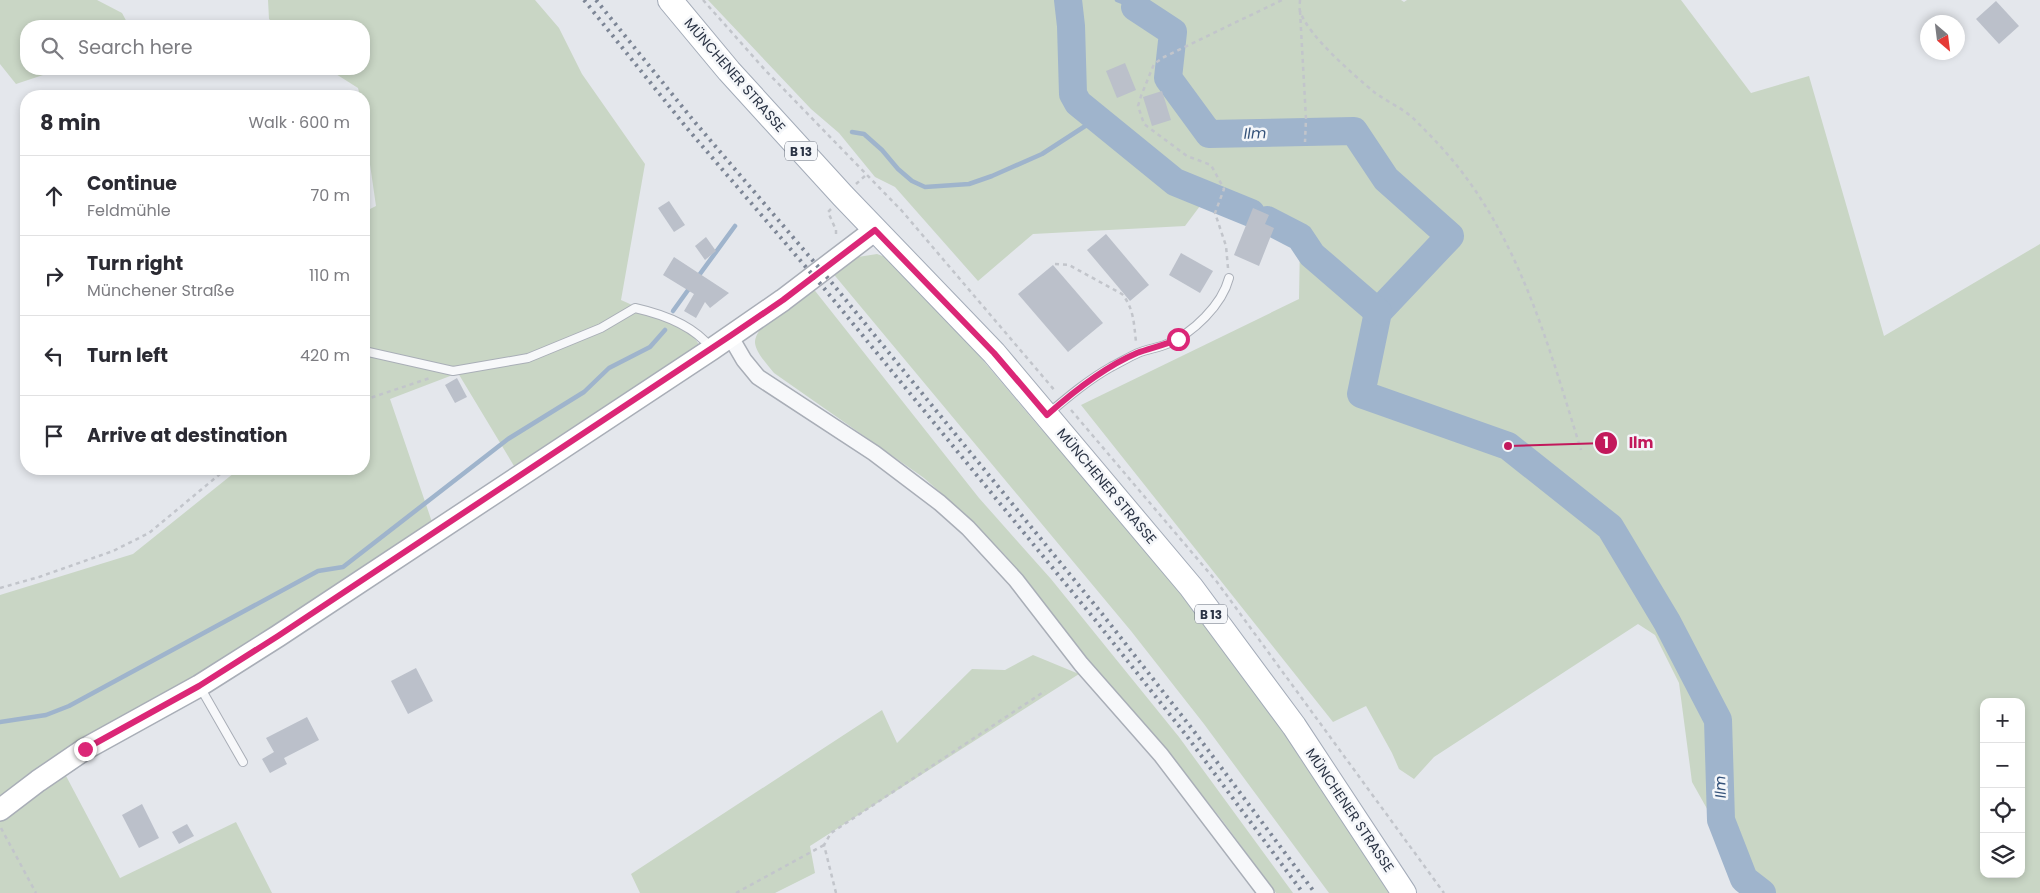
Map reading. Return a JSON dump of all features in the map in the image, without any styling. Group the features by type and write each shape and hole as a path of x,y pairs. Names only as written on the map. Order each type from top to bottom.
{"main road":[{"name":"MÜNCHENER STRASSE","path":"670,0 729,72 842,196 994,353 1196,595 1294,726 1404,893"}],"street":[{"path":"0,810 85,749 199,686 287,630 712,349 783,300 875,230"},
{"path":"730,336 744,360 758,376 911,480 940,503 981,541 1016,580 1081,664 1162,755 1266,893"}],"lane":[{"path":"1047,415 1094,378 1138,353 1167,344 1188,331 1216,303 1223,293 1229,278"},
{"path":"370,352 453,371 528,358 601,328 635,308 658,314 696,332 712,349"},
{"path":"199,686 243,762"}],"path":[{"path":"1229,278 1226,246 1215,213 1224,189 1211,165 1187,156 1144,124 1138,106 1154,64 1164,57 1282,0"},
{"path":"1300,0 1306,120 1305,142"},
{"path":"1300,11 1316,36 1329,50 1374,92 1411,116 1442,148 1490,210 1506,239 1536,311 1581,450"},
{"path":"836,240 836,230 828,212 842,196 866,175"},
{"path":"1055,264 1069,265 1122,294 1129,302 1132,312 1138,353"},
{"path":"370,398 453,371"},
{"path":"0,588 39,577 113,551 149,533 219,475"},
{"path":"736,893 824,845 831,833 1045,691"},
{"path":"0,827 36,893"},
{"path":"824,845 836,893"}],"green space":[{"path":"0,0 97,0 122,13 126,20 20,20 20,75 43,75 16,84 0,64"},
{"path":"268,0 535,0 559,28 582,74 645,164 621,300 690,331 700,346 514,466 458,373 390,399 433,525 0,802 0,595 133,554 232,475 370,475 370,209 376,206 370,164 370,90 358,90 337,75 370,75 370,20 269,19"},
{"path":"708,0 1401,0 1404,2 1407,0 1681,0 1751,93 1809,76 1884,336 2040,244 2040,893 1746,893 1726,870 1715,823 1692,782 1679,683 1655,635 1638,624 1434,757 1414,779 1399,769 1366,706 1333,722 1081,405 1299,299 1300,242 1206,198 1185,226 1033,234 978,281 895,187 875,177 839,133 811,109"},
{"path":"877,254 888,258 965,339 1041,429 1131,527 1301,750 1391,893 1329,893 1204,724 1131,631 831,271 858,257"},
{"path":"812,287 979,498 1051,579 1179,737 1293,893 1276,893 1222,820 1159,741 1090,662 1005,555 966,515 924,478 774,373 766,363 755,343 761,328 778,312"},
{"path":"1033,655 1079,674 810,846 815,873 775,893 640,893 631,874 882,710 897,743 972,669 1005,670"},
{"path":"65,774 120,878 236,822 272,893 0,893 0,821"}],"building":[{"path":"1996,1 2019,26 1999,44 1976,19"},
{"path":"1125,63 1136,90 1117,98 1106,71"},
{"path":"1162,91 1171,120 1152,126 1143,97"},
{"path":"669,201 685,225 674,232 658,208"},
{"path":"1253,208 1269,215 1265,224 1274,228 1259,266 1234,255"},
{"path":"1106,234 1149,285 1130,301 1087,250"},
{"path":"706,237 716,251 705,260 695,246"},
{"path":"1181,253 1213,271 1200,293 1169,275"},
{"path":"674,257 729,293 710,308 705,302 696,318 684,311 694,294 663,275"},
{"path":"1053,265 1103,323 1068,352 1018,294"},
{"path":"457,378 467,397 455,403 445,385"},
{"path":"416,668 433,701 408,714 391,681"},
{"path":"307,717 319,740 284,758 287,764 270,773 262,759 274,752 266,738"},
{"path":"142,804 159,838 139,848 122,815"},
{"path":"187,824 194,836 179,844 172,832"}],"waterway":[{"name":"Ilm","path":"1068,0 1071,26 1073,94 1078,103 1175,182 1251,213"},
{"name":"Ilm","path":"1117,0 1135,7"},
{"name":"Ilm","path":"1135,7 1173,32 1168,78 1209,134 1354,131 1386,179 1450,236 1378,312 1361,394 1508,446 1610,527 1667,622 1718,720 1721,820 1744,879 1762,893"},
{"path":"852,132 864,134 882,150 898,169 912,181 925,187 969,184 992,176 1042,154 1096,119"},
{"name":"Ilm","path":"1267,220 1300,237 1312,255 1378,312"},
{"path":"697,278 735,226"},
{"path":"673,311 691,286"},
{"path":"0,722 46,715 69,706 318,571 343,567 508,439 584,392 609,368 650,347 665,330"}],"railway":[{"path":"584,0 686,127 823,287 1096,621 1186,735 1303,893"},
{"path":"596,0 693,120 832,283 1103,615 1193,730 1315,893"}],"place":[{"name":"Ilm","path":"1508,446"}],"route":[{"path":"85,749 199,686 278,636 783,300 875,230 994,353 1047,415 1079,388 1108,369 1138,353 1178,339"}]}
